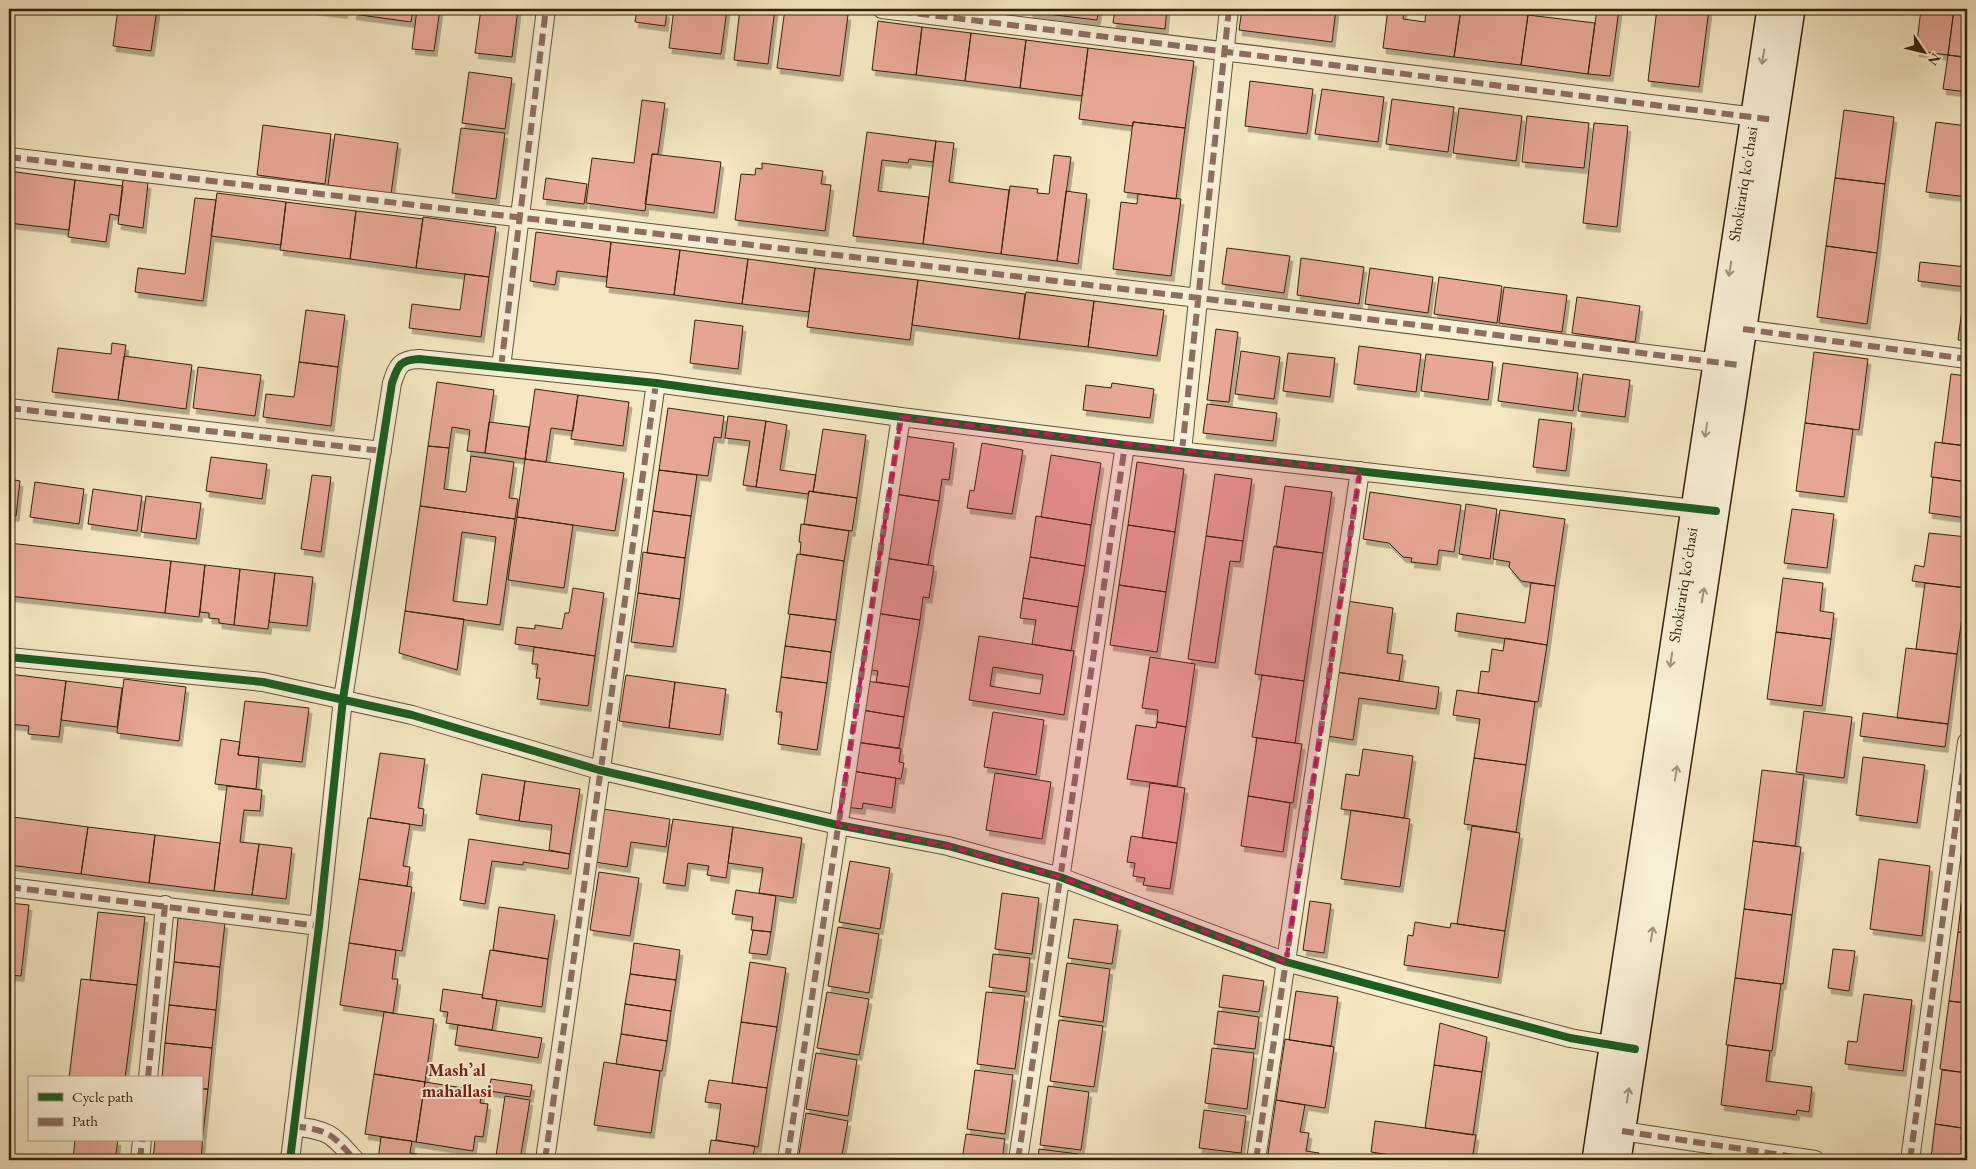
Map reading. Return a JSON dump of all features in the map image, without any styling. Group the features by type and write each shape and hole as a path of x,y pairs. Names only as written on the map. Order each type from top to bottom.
{"main road":[{"name":"Shokirariq ko'chasi","path":"1727,364 1743,329 1764,118 1770,9"},
{"name":"Shokirariq ko'chasi","path":"1595,1160 1624,1047 1764,118 1792,9"},
{"name":"Shokirariq ko'chasi","path":"1618,1160 1622,1131 1624,1047"}],"street":[{"path":"501,367 546,9"},
{"path":"882,9 1764,118"},
{"path":"1182,451 1224,50 1230,9"},
{"path":"9,157 1199,298 1727,364"},
{"path":"1743,329 1967,359"},
{"path":"290,1160 319,926 343,699 392,383 397,368 406,360 419,359 656,383 901,417 1705,510"},
{"path":"544,1160 656,383"},
{"path":"9,408 382,452"},
{"path":"787,1160 901,417"},
{"path":"1018,1160 1125,444"},
{"path":"1256,1160 1360,471"},
{"path":"9,657 263,682 412,715 600,770 838,825 948,846 1060,877 1286,962 1570,1038 1624,1047"},
{"path":"1910,1160 1967,742"},
{"path":"9,887 165,905 319,926"},
{"path":"148,1076 165,905"},
{"path":"294,1126 323,1131 332,1135 354,1160"},
{"path":"1622,1131 1815,1160"},
{"path":"140,1160 142,1142"}],"highlighted area":[{"path":"901,417 1360,471 1286,962 1060,877 948,846 838,825"}],"building":[{"path":"118,9 157,9 151,51 113,46"},
{"path":"312,9 345,9 344,13"},
{"path":"354,9 413,9 411,22 353,14"},
{"path":"417,9 440,9 434,51 412,49"},
{"path":"481,9 518,9 512,57 475,53"},
{"path":"637,9 667,12 665,26 635,22"},
{"path":"674,9 727,9 721,54 669,48"},
{"path":"740,9 775,9 768,64 734,60"},
{"path":"785,9 802,9 848,15 840,76 777,68"},
{"path":"1030,9 1099,9 1097,20 1030,12"},
{"path":"1115,9 1167,9 1165,29 1113,23"},
{"path":"1242,9 1336,9 1332,42 1239,30"},
{"path":"1388,9 1404,9 1403,19 1425,22 1426,11 1448,14 1449,9 1461,9 1454,57 1383,48"},
{"path":"1461,9 1482,9 1528,15 1521,65 1454,57"},
{"path":"1597,9 1619,9 1610,76 1588,74"},
{"path":"1657,9 1709,9 1699,87 1648,81"},
{"path":"1921,9 1954,9 1948,55 1916,51"},
{"path":"1954,9 1967,9 1966,57 1948,55"},
{"path":"1528,15 1595,23 1588,74 1521,65"},
{"path":"878,21 922,27 916,75 872,70"},
{"path":"922,27 971,33 965,81 916,75"},
{"path":"971,33 1026,40 1020,88 965,81"},
{"path":"1026,40 1088,48 1082,96 1020,88"},
{"path":"1088,48 1194,61 1185,128 1133,122 1133,126 1079,119"},
{"path":"1948,55 1967,58 1967,92 1943,89"},
{"path":"469,72 512,78 505,129 462,123"},
{"path":"1250,81 1313,89 1307,134 1245,126"},
{"path":"1322,89 1384,97 1378,142 1315,134"},
{"path":"1392,99 1454,107 1448,152 1386,144"},
{"path":"642,100 665,103 658,154 652,154 645,211 586,203 592,158 634,163"},
{"path":"1459,108 1522,116 1516,161 1453,153"},
{"path":"1844,110 1894,117 1885,184 1835,178"},
{"path":"1527,116 1589,123 1584,168 1522,162"},
{"path":"1133,122 1185,128 1176,199 1124,192"},
{"path":"1936,122 1967,126 1967,197 1926,192"},
{"path":"1594,123 1628,126 1617,227 1583,223"},
{"path":"263,125 331,134 325,184 257,175"},
{"path":"461,128 505,133 496,199 452,193"},
{"path":"867,132 936,141 933,162 909,159 908,163 882,160 878,191 929,197 923,244 853,236"},
{"path":"335,134 398,143 391,194 328,185"},
{"path":"936,141 954,143 949,182 1009,190 1001,254 923,244"},
{"path":"652,154 721,162 714,213 645,204"},
{"path":"1054,155 1071,157 1057,261 1001,254 1010,186 1038,189 1037,193 1049,194"},
{"path":"762,163 823,171 821,184 831,185 825,231 735,220 741,174 755,175 756,168 762,169"},
{"path":"9,171 75,180 69,230 9,223"},
{"path":"546,178 587,184 584,204 543,199"},
{"path":"1835,178 1885,184 1877,253 1826,246"},
{"path":"75,180 123,186 119,216 110,214 106,242 68,237"},
{"path":"123,180 148,183 143,228 118,224"},
{"path":"1066,191 1087,194 1078,264 1057,261"},
{"path":"217,193 286,202 281,245 211,236"},
{"path":"1138,194 1181,199 1171,276 1113,269 1121,202 1137,204"},
{"path":"195,198 216,200 203,301 135,292 138,268 185,274"},
{"path":"286,202 356,211 350,259 280,250"},
{"path":"356,211 423,219 416,268 350,259"},
{"path":"423,217 496,227 489,277 416,268"},
{"path":"1967,220 1967,267 1961,267"},
{"path":"536,232 611,242 607,277 557,271 555,285 530,281"},
{"path":"611,242 680,250 674,295 606,287"},
{"path":"1826,246 1877,253 1867,324 1817,317"},
{"path":"1227,248 1290,256 1284,293 1222,284"},
{"path":"680,250 748,259 742,304 674,295"},
{"path":"1301,258 1364,267 1359,304 1297,295"},
{"path":"748,259 815,268 809,312 742,304"},
{"path":"1920,262 1967,267 1967,341 1958,340 1965,287 1918,281"},
{"path":"815,268 918,280 910,340 807,327"},
{"path":"1370,268 1433,277 1428,313 1365,304"},
{"path":"465,274 489,277 481,337 409,328 412,304 460,310"},
{"path":"1439,277 1502,286 1497,323 1434,314"},
{"path":"918,280 1025,294 1019,339 912,325"},
{"path":"1504,287 1567,295 1562,332 1499,323"},
{"path":"1026,292 1094,301 1088,347 1019,339"},
{"path":"1577,297 1640,306 1635,342 1572,333"},
{"path":"1094,301 1164,310 1157,356 1088,347"},
{"path":"306,310 345,315 338,367 299,362"},
{"path":"695,320 743,326 738,369 690,363"},
{"path":"1216,329 1238,332 1229,402 1207,400"},
{"path":"112,343 126,345 118,400 52,392 58,348 111,354"},
{"path":"1359,346 1421,354 1416,392 1354,384"},
{"path":"1241,351 1280,357 1274,399 1235,394"},
{"path":"1814,352 1868,359 1859,430 1805,423"},
{"path":"1288,353 1335,358 1330,397 1283,391"},
{"path":"1426,354 1493,362 1488,400 1421,391"},
{"path":"124,356 192,365 186,409 118,400"},
{"path":"299,362 338,367 331,426 263,417 266,394 294,397"},
{"path":"1503,363 1578,373 1573,411 1498,401"},
{"path":"198,367 261,375 255,416 193,408"},
{"path":"1583,374 1630,380 1625,417 1578,411"},
{"path":"1951,374 1967,376 1967,446 1942,443"},
{"path":"437,382 494,390 485,453 467,451 470,430 452,427 449,448 428,446"},
{"path":"1112,383 1154,389 1150,418 1083,410 1086,385 1111,388"},
{"path":"535,389 578,395 573,431 551,428 546,462 525,459"},
{"path":"578,395 629,402 623,446 571,439"},
{"path":"1207,404 1277,413 1273,441 1203,433"},
{"path":"668,408 724,416 721,438 714,437 708,476 659,470"},
{"path":"728,416 766,421 756,487 743,485 750,441 725,438"},
{"path":"1539,419 1572,423 1566,471 1533,467"},
{"path":"766,421 787,425 780,470 816,475 813,492 809,491 808,494 756,487"},
{"path":"489,422 529,427 525,459 485,453"},
{"path":"1805,423 1853,429 1844,497 1796,491"},
{"path":"823,429 866,435 857,498 813,492"},
{"path":"904,436 954,443 949,480 942,479 939,501 895,494"},
{"path":"1935,442 1967,446 1967,482 1931,477"},
{"path":"982,443 1023,450 1012,514 967,508 970,490 974,491"},
{"path":"428,446 449,448 444,489 466,492 471,456 514,462 509,498 518,499 515,519 420,506"},
{"path":"1051,455 1101,463 1091,525 1041,517"},
{"path":"211,457 267,464 262,499 206,491"},
{"path":"525,459 624,473 615,531 517,517"},
{"path":"1137,462 1184,469 1175,532 1128,525"},
{"path":"659,470 697,475 691,516 653,511"},
{"path":"1215,474 1252,479 1243,541 1206,536"},
{"path":"312,475 331,477 321,552 301,549"},
{"path":"1933,477 1967,482 1967,518 1929,513"},
{"path":"9,479 20,481 16,516 9,515"},
{"path":"35,482 84,489 79,524 30,517"},
{"path":"1285,486 1332,492 1323,553 1276,547"},
{"path":"93,489 142,496 137,531 88,524"},
{"path":"809,491 857,498 852,531 804,524"},
{"path":"1370,492 1461,505 1454,552 1439,550 1437,565 1411,562 1412,558 1403,557 1389,543 1363,539"},
{"path":"895,494 939,501 928,565 884,558"},
{"path":"146,496 201,503 196,539 141,532"},
{"path":"1466,504 1497,509 1490,559 1459,554"},
{"path":"420,506 515,519 500,625 405,611","holes":["462,532 496,537 487,605 453,601"]},
{"path":"1792,509 1834,514 1827,568 1784,563"},
{"path":"1500,510 1565,519 1555,586 1521,581 1509,567 1510,562 1493,559"},
{"path":"653,511 691,516 685,558 647,553"},
{"path":"1036,516 1091,525 1085,566 1030,557"},
{"path":"517,517 573,525 564,588 508,580"},
{"path":"801,524 849,531 844,561 800,554"},
{"path":"1128,525 1175,532 1166,592 1119,585"},
{"path":"1929,533 1967,537 1966,588 1912,581 1915,565 1924,567"},
{"path":"1206,536 1243,541 1240,562 1230,561 1215,663 1188,659"},
{"path":"9,543 171,561 165,613 9,596"},
{"path":"1274,546 1323,553 1304,681 1255,674"},
{"path":"643,552 685,558 680,599 638,593"},
{"path":"797,554 844,561 836,620 788,614"},
{"path":"1030,557 1085,566 1078,607 1023,598"},
{"path":"884,558 934,566 929,598 923,597 920,620 876,613"},
{"path":"171,561 205,565 199,617 165,613"},
{"path":"205,565 240,569 234,625 219,623 219,619 209,618 209,613 200,612"},
{"path":"240,569 275,573 268,629 234,625"},
{"path":"275,573 313,577 307,626 269,622"},
{"path":"1783,578 1823,583 1820,611 1834,613 1831,639 1776,632"},
{"path":"1531,583 1555,586 1547,645 1455,631 1457,613 1525,623"},
{"path":"1925,583 1966,588 1957,654 1916,649"},
{"path":"1119,585 1166,592 1157,652 1110,645"},
{"path":"573,588 604,593 595,656 515,644 517,627 535,629 535,625 562,629 565,613 569,613"},
{"path":"638,593 680,599 673,647 631,642"},
{"path":"1023,598 1078,607 1071,651 1032,644 1036,620 1020,618"},
{"path":"1347,601 1393,608 1387,653 1403,655 1399,681 1336,672"},
{"path":"405,611 464,619 457,670 399,653"},
{"path":"876,613 920,620 909,687 876,682 878,671 867,669"},
{"path":"790,614 836,620 831,652 785,646"},
{"path":"1776,632 1831,639 1822,706 1767,699"},
{"path":"979,636 1074,651 1064,715 969,700","holes":["993,667 1043,675 1040,694 990,686"]},
{"path":"1505,638 1547,645 1538,702 1478,693 1481,671 1489,672 1492,649 1503,651"},
{"path":"785,646 831,652 827,683 781,677"},
{"path":"534,647 595,656 588,706 537,699 540,678 536,678 538,664 532,664"},
{"path":"1906,648 1957,654 1948,724 1897,718"},
{"path":"1150,657 1195,664 1186,727 1157,722 1158,710 1142,708"},
{"path":"1336,672 1439,687 1436,709 1359,698 1353,740 1327,736"},
{"path":"9,674 66,681 59,737 28,734 29,726 9,724"},
{"path":"626,675 675,682 669,728 619,721"},
{"path":"1262,675 1304,681 1295,743 1252,737"},
{"path":"781,677 827,683 817,750 778,744 782,712 776,712"},
{"path":"124,679 186,687 179,741 117,733"},
{"path":"66,681 122,688 117,727 61,720"},
{"path":"866,681 909,687 904,717 862,710"},
{"path":"675,682 726,689 720,735 669,728"},
{"path":"1457,690 1535,702 1526,765 1474,758 1480,719 1453,715"},
{"path":"245,701 309,708 302,762 238,755"},
{"path":"862,710 904,717 899,748 856,742"},
{"path":"1804,711 1852,717 1844,778 1796,772"},
{"path":"993,712 1044,720 1036,775 984,767"},
{"path":"1863,713 1948,724 1945,747 1860,736"},
{"path":"1157,722 1186,727 1177,786 1127,779 1136,725 1156,728"},
{"path":"1257,738 1302,744 1293,803 1248,796"},
{"path":"221,739 240,742 238,755 259,757 256,789 215,784"},
{"path":"856,742 901,749 899,762 904,763 901,779 852,771"},
{"path":"1363,749 1413,756 1404,818 1341,809 1346,774 1359,776"},
{"path":"380,753 425,759 418,808 424,809 422,826 370,818"},
{"path":"1863,757 1925,765 1917,823 1856,815"},
{"path":"1474,758 1526,765 1516,832 1464,824"},
{"path":"1762,770 1804,775 1795,846 1753,841"},
{"path":"852,771 896,778 892,808 863,803 862,809 846,807"},
{"path":"995,773 1051,782 1042,839 986,830"},
{"path":"482,774 525,781 519,821 476,814"},
{"path":"525,781 580,789 570,854 549,850 552,825 519,821"},
{"path":"1150,783 1185,788 1177,843 1142,838"},
{"path":"227,786 262,790 260,811 244,810 240,842 259,844 252,895 214,891"},
{"path":"1248,796 1290,803 1283,852 1241,846"},
{"path":"603,809 670,819 666,847 631,842 627,867 595,862"},
{"path":"1351,810 1410,819 1400,887 1341,879"},
{"path":"13,817 88,827 81,874 9,865"},
{"path":"368,818 410,824 403,866 410,867 407,886 359,879"},
{"path":"673,819 733,827 726,878 707,875 709,866 688,863 685,886 663,883"},
{"path":"1472,826 1520,833 1505,931 1457,924"},
{"path":"88,827 155,835 149,883 81,874"},
{"path":"733,827 802,838 793,898 759,893 763,868 728,863"},
{"path":"155,835 220,843 214,891 149,883"},
{"path":"1131,836 1177,843 1170,889 1143,885 1145,878 1133,876 1135,863 1127,862"},
{"path":"469,839 570,854 568,869 523,862 523,865 492,861 485,904 460,900"},
{"path":"1753,841 1801,847 1792,915 1744,909"},
{"path":"259,844 292,848 286,899 252,895"},
{"path":"1967,856 1967,895 1962,895"},
{"path":"1879,859 1930,866 1922,936 1870,929"},
{"path":"850,861 890,868 880,929 839,922"},
{"path":"599,872 639,878 630,936 590,930"},
{"path":"359,879 412,887 402,951 349,943"},
{"path":"736,890 776,896 771,932 751,930 753,917 732,914"},
{"path":"1002,893 1039,898 1032,954 995,949"},
{"path":"1962,895 1967,895 1967,933 1958,932"},
{"path":"1310,901 1331,904 1324,953 1303,950"},
{"path":"9,903 29,905 21,976 9,975"},
{"path":"499,907 555,915 548,959 493,950"},
{"path":"1744,909 1792,915 1783,984 1735,978"},
{"path":"98,912 145,917 137,985 90,980"},
{"path":"178,918 225,923 220,967 174,962"},
{"path":"1074,919 1118,925 1112,964 1068,958"},
{"path":"1415,922 1450,928 1451,923 1505,931 1498,978 1404,965 1408,935 1413,936"},
{"path":"838,927 879,934 869,993 828,986"},
{"path":"753,930 771,932 767,955 749,953"},
{"path":"1958,932 1967,933 1967,1003 1949,1001"},
{"path":"349,943 396,950 392,979 398,979 393,1013 340,1005"},
{"path":"634,943 680,950 676,980 630,974"},
{"path":"1833,949 1855,951 1849,991 1828,988"},
{"path":"490,950 548,959 542,1007 482,998"},
{"path":"993,954 1030,958 1026,992 989,987"},
{"path":"174,962 220,967 216,1010 169,1005"},
{"path":"750,962 786,968 777,1027 741,1022"},
{"path":"1067,963 1110,969 1103,1022 1059,1016"},
{"path":"630,974 676,980 671,1011 625,1004"},
{"path":"1223,975 1264,981 1259,1012 1219,1007"},
{"path":"1735,978 1781,984 1772,1051 1726,1045"},
{"path":"81,979 137,985 125,1076 69,1076"},
{"path":"443,989 483,995 482,998 497,1000 492,1030 446,1023 448,1012 440,1011"},
{"path":"1296,991 1338,997 1331,1046 1289,1040"},
{"path":"827,992 869,999 859,1055 817,1048"},
{"path":"986,992 1025,996 1015,1069 977,1064"},
{"path":"1864,994 1912,1000 1903,1071 1845,1064 1848,1041 1857,1042"},
{"path":"1949,1001 1967,1003 1967,1073 1940,1069"},
{"path":"625,1004 671,1011 667,1041 621,1034"},
{"path":"169,1005 216,1010 212,1048 165,1043"},
{"path":"1218,1011 1259,1017 1255,1049 1214,1044"},
{"path":"384,1012 434,1019 425,1082 374,1074"},
{"path":"1059,1020 1103,1026 1094,1087 1050,1081"},
{"path":"741,1022 777,1027 767,1088 732,1083"},
{"path":"1440,1023 1487,1037 1482,1072 1434,1065"},
{"path":"458,1025 542,1038 538,1058 455,1045"},
{"path":"621,1034 667,1041 662,1071 616,1064"},
{"path":"1285,1039 1334,1047 1325,1108 1276,1100"},
{"path":"165,1043 212,1048 208,1089 202,1089 202,1076 162,1076"},
{"path":"1728,1045 1770,1051 1766,1081 1812,1087 1809,1112 1797,1110 1796,1115 1721,1105"},
{"path":"1212,1048 1254,1053 1247,1109 1205,1103"},
{"path":"816,1053 857,1060 848,1116 806,1109"},
{"path":"604,1062 660,1071 651,1133 594,1125"},
{"path":"1434,1065 1482,1072 1473,1135 1425,1128"},
{"path":"975,1070 1013,1075 1005,1134 967,1129"},
{"path":"1942,1070 1967,1073 1967,1115 1964,1115 1962,1128 1935,1124"},
{"path":"374,1074 425,1082 416,1142 365,1134"},
{"path":"491,1079 532,1085 530,1097 489,1091"},
{"path":"709,1080 767,1088 758,1147 716,1140 721,1104 705,1102"},
{"path":"425,1082 482,1091 480,1103 488,1104 483,1137 475,1136 473,1151 416,1142"},
{"path":"1048,1086 1089,1092 1081,1150 1040,1145"},
{"path":"202,1089 208,1089 203,1134"},
{"path":"505,1096 530,1100 520,1160 496,1156"},
{"path":"1276,1100 1305,1105 1300,1132 1309,1133 1306,1151 1319,1153 1318,1160 1267,1160"},
{"path":"1204,1110 1246,1116 1241,1153 1199,1148"},
{"path":"806,1113 848,1121 841,1160 798,1160"},
{"path":"1375,1121 1476,1135 1472,1160 1423,1160 1371,1152"},
{"path":"1935,1124 1962,1128 1961,1140 1967,1141 1967,1160 1931,1158"},
{"path":"203,1134 201,1160 153,1160 155,1142 202,1142"},
{"path":"966,1134 1005,1139 1002,1160 962,1160"},
{"path":"381,1137 412,1141 410,1153 417,1154 416,1160 378,1160"},
{"path":"711,1140 755,1146 752,1160 708,1160"},
{"path":"75,1142 118,1142 115,1160 73,1160"},
{"path":"1039,1149 1078,1154 1077,1160 1038,1160"},
{"path":"1196,1155 1238,1160 1196,1160"}],"marked path":[{"path":"501,367 546,9"},
{"path":"882,9 1775,120"},
{"path":"1182,451 1229,9"},
{"path":"9,157 1199,298 1738,365"},
{"path":"1743,329 1967,359"},
{"path":"545,1160 656,383"},
{"path":"9,408 382,451"},
{"path":"787,1160 901,417"},
{"path":"1018,1160 1125,445"},
{"path":"1256,1160 1360,471"},
{"path":"1910,1160 1967,742"},
{"path":"9,887 319,926"},
{"path":"148,1076 165,905"},
{"path":"294,1126 329,1135 355,1160"},
{"path":"1622,1131 1815,1160"},
{"path":"140,1160 142,1142"}],"cycle path":[{"path":"290,1160 319,926 343,699 392,383 400,365 407,361 419,359 656,383 901,417 1125,445 1716,511"},
{"path":"9,657 263,682 412,715 599,770 838,825 948,846 1060,877 1286,962 1570,1038 1635,1049"}],"district":[{"name":"Mashʼal mahallasi","path":"457,1079"}]}
